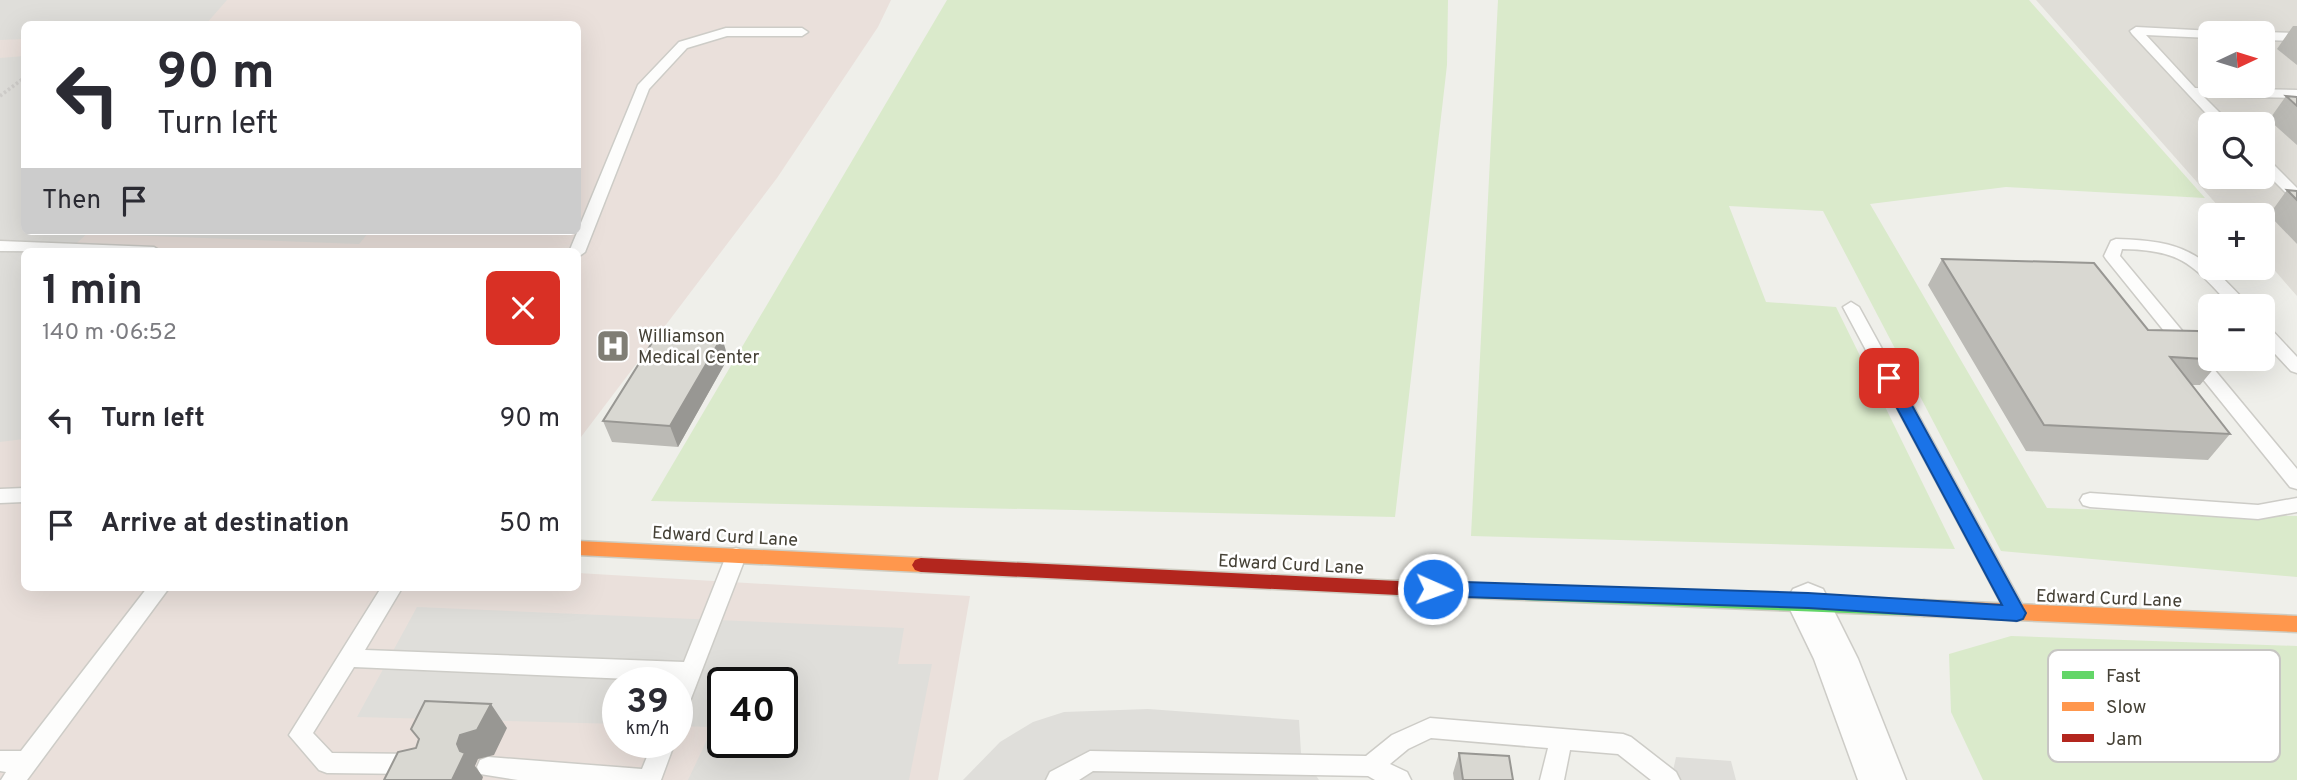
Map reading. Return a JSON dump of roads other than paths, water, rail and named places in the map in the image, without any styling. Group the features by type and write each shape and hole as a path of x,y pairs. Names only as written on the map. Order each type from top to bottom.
{"street":[{"name":"Edward Curd Lane","path":"581,548 1339,585 1808,601 2017,613 2297,624"},
{"path":"1808,601 1836,659 1882,780"}],"lane":[{"path":"2198,34 2136,31 2212,112"},
{"path":"580,248 643,88 683,45 726,32 802,32"},
{"path":"2275,36 2297,37"},
{"path":"2191,92 2297,94"},
{"path":"2275,174 2297,196"},
{"path":"2198,361 2112,256 2116,244 2160,244 2194,257 2229,294"},
{"path":"0,246 51,248"},
{"path":"1851,307 2017,613"},
{"path":"2275,344 2297,367"},
{"path":"2206,371 2297,482"},
{"path":"0,496 21,495"},
{"path":"2090,500 2258,512 2297,505"},
{"path":"693,667 736,556"},
{"path":"0,761 20,771 157,591"},
{"path":"389,591 300,735 327,762 424,764"},
{"path":"348,658 602,668"},
{"path":"1370,766 1400,742 1430,728 1623,744 1668,780"},
{"path":"1552,780 1561,739"},
{"path":"649,780 658,758"},
{"path":"1058,780 1090,761 1370,766 1399,780"},
{"path":"488,767 642,780"}],"place":[{"name":"Williamson Medical Center","path":"613,346"}]}
